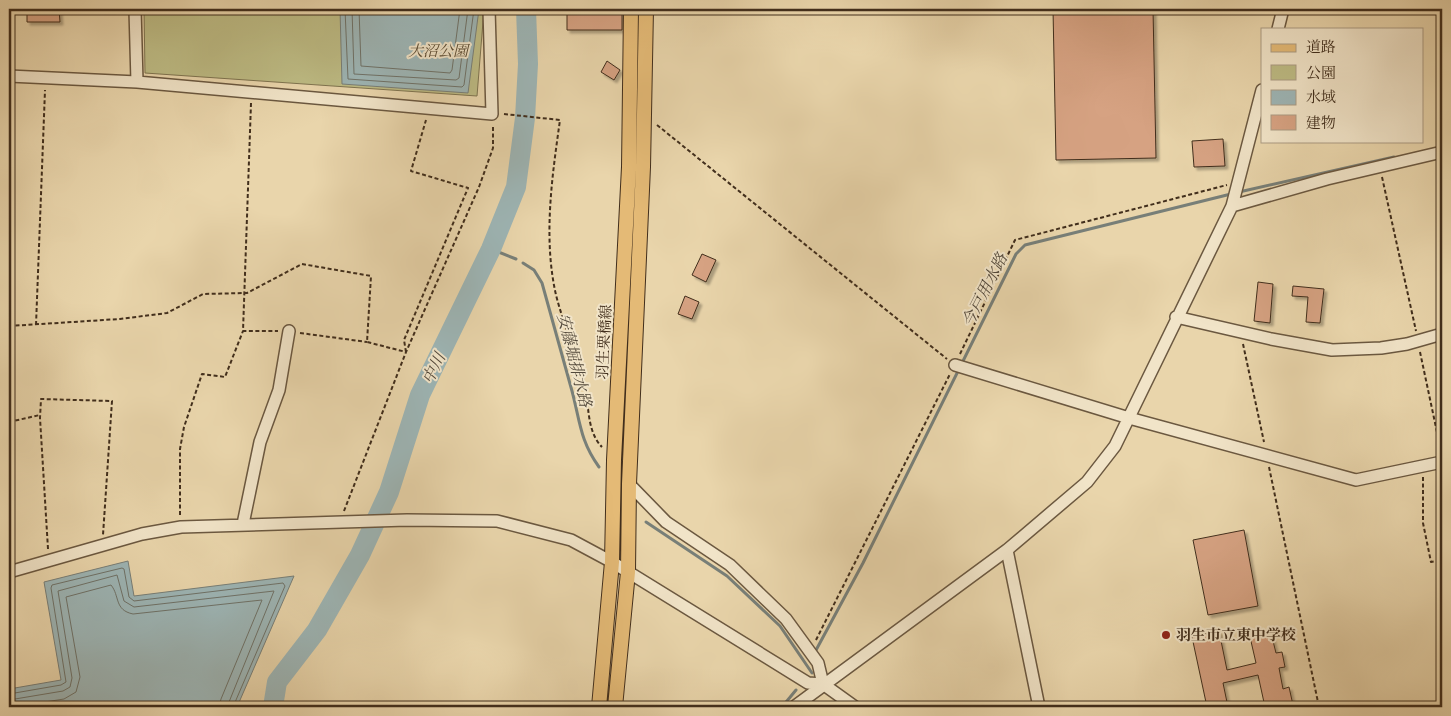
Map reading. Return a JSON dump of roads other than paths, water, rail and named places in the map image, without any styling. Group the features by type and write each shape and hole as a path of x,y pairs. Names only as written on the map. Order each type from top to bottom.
{"main road":[{"name":"羽生栗橋線","path":"600,707 612,562 614,460 629,168 631,9"},
{"name":"羽生栗橋線","path":"615,707 628,572 629,484 644,114 646,9"}],"street":[{"path":"135,9 137,82"},
{"path":"9,76 137,82 492,114 489,9"},
{"path":"1278,28 1283,9"},
{"path":"794,707 1008,550 1087,482 1115,446 1176,317 1232,206 1261,94"},
{"path":"1232,206 1442,152"},
{"path":"1176,317 1332,350 1382,348 1442,334"},
{"path":"242,524 260,442 279,390 289,331"},
{"path":"955,365 1129,418 1356,480 1442,462"},
{"path":"629,484 666,522 730,565 786,619 818,663 823,684"},
{"path":"9,572 49,559 142,534 181,527 407,520 497,521 571,540 612,562 808,682 823,684 855,707"},
{"path":"1008,550 1039,707"}],"water":[{"path":"340,9 479,9 468,93 342,84"},
{"path":"128,561 134,596 294,576 237,707 9,707 9,689 61,680 44,582"}],"waterway":[{"name":"中川","path":"273,707 277,682 317,630 360,555 389,492 420,395 491,249 516,187 525,118 528,64 526,9"},
{"name":"今戸用水路","path":"1239,192 1394,157"},
{"name":"今戸用水路","path":"815,652 863,563 1016,254 1025,245 1231,194"},
{"name":"安藤堀排水路","path":"491,249 516,259"},
{"name":"安藤堀排水路","path":"523,263 534,270 542,283 581,431 599,467"},
{"name":"安藤堀排水路","path":"646,522 727,576 780,626 812,673"},
{"name":"今戸用水路","path":"782,707 796,690"}],"place":[{"name":"羽生市立東中学校","path":"1166,635"}],"park label":[{"name":"大沼公園","path":"438,51"}]}
